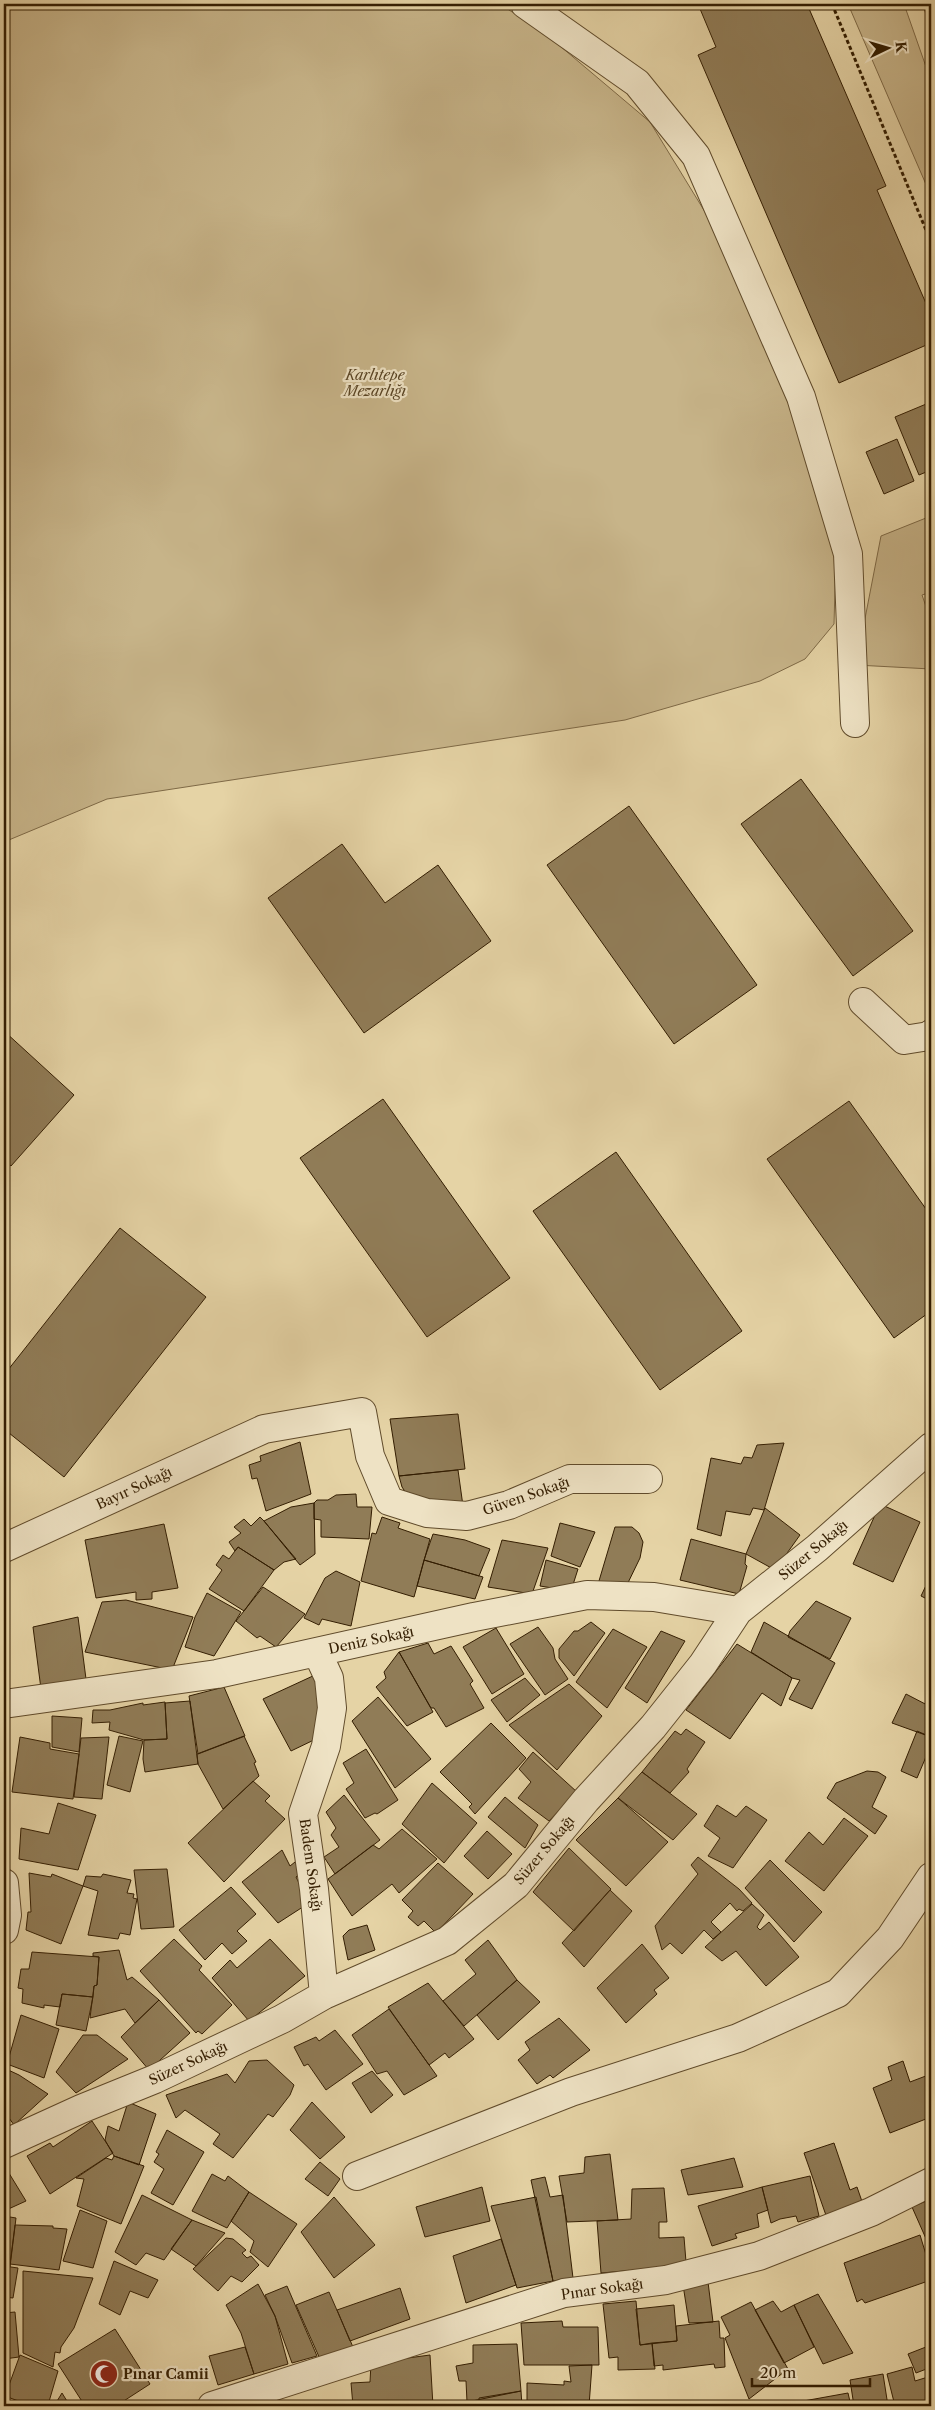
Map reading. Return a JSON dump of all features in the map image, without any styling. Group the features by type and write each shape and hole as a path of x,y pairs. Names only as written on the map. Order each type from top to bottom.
{"street":[{"path":"526,4 637,83 696,156 801,397 848,554 856,724"},
{"path":"863,1002 904,1040 929,1036 931,1034"},
{"name":"Güven Sokağı","path":"264,1429 362,1412 370,1456 389,1501 428,1513 467,1516 509,1505 570,1479 648,1479"},
{"name":"Bayır Sokağı","path":"4,1548 264,1429"},
{"name":"Süzer Sokağı","path":"4,2144 81,2109 155,2079 282,2018 324,1994 447,1941 516,1885 586,1800 653,1727 703,1664 738,1611 817,1548 931,1447"},
{"name":"Deniz Sokağı","path":"4,1704 217,1674 474,1617 587,1595 654,1597 738,1611"},
{"name":"Badem Sokağı","path":"317,1652 329,1678 332,1708 326,1746 303,1814 314,1889 324,1994"},
{"path":"357,2176 571,2092 738,2038 838,1993 890,1938 931,1877"},
{"path":"4,1883 7,1915 4,1930"},
{"name":"Pınar Sokağı","path":"212,2406 564,2293 666,2280 759,2256 870,2212 931,2182"}],"path":[{"path":"832,4 931,242"}],"green space":[{"name":"Karlıtepe Mezarlığı","path":"4,4 500,4 547,35 650,122 713,225 773,354 836,550 834,624 805,659 760,681 625,720 107,799 4,842"},
{"path":"848,4 904,4 931,81 931,196"},
{"path":"931,516 931,592 922,595 931,621 931,669 856,665 881,536"}],"building":[{"path":"698,4 807,4 886,186 877,190 931,315 931,343 839,383 698,55 716,47"},
{"path":"931,402 931,470 919,475 895,417"},
{"path":"897,439 914,481 884,494 866,452"},
{"path":"801,779 913,931 853,976 741,824"},
{"path":"629,806 757,985 674,1044 547,865"},
{"path":"342,844 385,903 438,865 491,941 364,1033 268,898"},
{"path":"4,1031 74,1095 11,1166 4,1160"},
{"path":"383,1099 510,1278 427,1337 300,1158"},
{"path":"849,1101 931,1216 931,1311 894,1338 767,1159"},
{"path":"616,1152 742,1331 660,1390 533,1211"},
{"path":"120,1228 206,1297 64,1477 4,1429 4,1375"},
{"path":"458,1414 465,1469 399,1476 390,1419"},
{"path":"300,1442 311,1494 266,1511 257,1478 252,1479 249,1465 261,1461 260,1456"},
{"path":"784,1443 764,1510 753,1508 750,1515 726,1511 721,1536 697,1529 711,1458 741,1464 744,1457 752,1458 757,1445"},
{"path":"458,1470 463,1506 412,1502 402,1487 399,1476"},
{"path":"356,1494 357,1507 372,1507 369,1539 321,1537 321,1520 314,1519 314,1503 317,1500 328,1500 336,1495"},
{"path":"314,1503 315,1554 300,1565 264,1521 291,1507"},
{"path":"880,1504 920,1522 893,1582 853,1564"},
{"path":"765,1508 800,1535 775,1570 746,1554"},
{"path":"260,1517 296,1559 284,1562 274,1570 238,1547 235,1551 229,1542 241,1533 234,1527 244,1519 251,1526"},
{"path":"382,1517 400,1523 398,1528 430,1539 414,1597 361,1581 372,1533 376,1534"},
{"path":"560,1523 595,1532 580,1567 551,1556"},
{"path":"164,1524 178,1588 152,1592 152,1599 136,1600 136,1592 96,1598 85,1540"},
{"path":"615,1527 632,1527 639,1533 643,1542 640,1558 623,1593 596,1591"},
{"path":"433,1534 465,1540 490,1549 479,1576 424,1560"},
{"path":"691,1539 746,1554 745,1564 747,1566 739,1594 680,1580"},
{"path":"502,1540 548,1548 532,1594 488,1587"},
{"path":"238,1547 274,1570 244,1611 209,1589 222,1570 216,1565 223,1555 229,1559"},
{"path":"424,1560 483,1577 475,1599 417,1586"},
{"path":"546,1560 578,1569 571,1591 540,1586"},
{"path":"336,1571 360,1582 351,1626 322,1619 319,1625 304,1618 325,1578"},
{"path":"931,1575 931,1601 921,1596"},
{"path":"263,1587 305,1614 276,1647 260,1636 257,1638 236,1621"},
{"path":"207,1593 241,1612 214,1656 185,1647 195,1617"},
{"path":"126,1600 193,1617 172,1670 85,1652 102,1602"},
{"path":"816,1601 851,1618 830,1659 788,1637 790,1631"},
{"path":"78,1617 86,1679 41,1689 33,1627"},
{"path":"591,1622 605,1633 574,1676 559,1658 559,1649 574,1631 578,1631"},
{"path":"764,1622 835,1663 812,1709 789,1699 800,1680 792,1678 751,1652"},
{"path":"538,1627 553,1648 555,1659 568,1679 545,1695 510,1644"},
{"path":"496,1628 524,1674 492,1694 463,1647"},
{"path":"613,1629 647,1647 607,1708 576,1682"},
{"path":"661,1631 685,1641 647,1703 625,1688"},
{"path":"428,1643 434,1654 451,1646 473,1681 470,1684 484,1708 446,1727 434,1708 431,1708 399,1652"},
{"path":"737,1644 792,1678 781,1706 762,1693 730,1739 686,1710"},
{"path":"399,1652 433,1712 407,1726 376,1687 386,1678 384,1672"},
{"path":"315,1675 324,1706 318,1738 291,1751 263,1699"},
{"path":"525,1678 540,1695 507,1722 491,1700"},
{"path":"569,1684 602,1716 557,1770 509,1725"},
{"path":"224,1687 245,1736 198,1754 189,1696"},
{"path":"906,1694 931,1707 931,1737 892,1723"},
{"path":"378,1697 431,1759 395,1788 352,1721"},
{"path":"190,1701 198,1764 145,1772 143,1759 144,1740 167,1739 165,1703"},
{"path":"165,1702 167,1739 144,1740 109,1730 110,1722 92,1723 93,1710 110,1710 143,1703 143,1705"},
{"path":"52,1716 82,1718 79,1752 52,1747"},
{"path":"491,1723 526,1758 475,1814 469,1807 472,1804 440,1772"},
{"path":"686,1729 705,1742 687,1769 689,1772 670,1793 642,1772 675,1731 681,1735"},
{"path":"917,1731 931,1737 931,1745 917,1778 901,1771"},
{"path":"119,1736 143,1741 130,1792 107,1785"},
{"path":"244,1736 256,1762 254,1763 259,1776 223,1809 198,1764 197,1754"},
{"path":"20,1737 50,1743 50,1749 79,1754 73,1799 12,1792"},
{"path":"109,1737 102,1799 74,1797 81,1738"},
{"path":"366,1749 398,1800 377,1814 375,1813 365,1818 346,1789 354,1783 343,1763"},
{"path":"533,1752 577,1792 549,1821 518,1798 531,1782 519,1769"},
{"path":"867,1771 878,1772 886,1777 872,1807 887,1816 875,1834 827,1798 836,1783"},
{"path":"642,1772 697,1814 673,1840 618,1798"},
{"path":"253,1781 270,1796 265,1801 285,1819 224,1882 188,1843"},
{"path":"432,1783 477,1823 444,1863 402,1824"},
{"path":"344,1795 380,1840 335,1874 324,1857 339,1847 331,1835 336,1828 326,1812"},
{"path":"505,1797 538,1825 525,1848 488,1817"},
{"path":"618,1798 668,1842 626,1886 576,1840"},
{"path":"58,1803 96,1815 78,1870 19,1859 21,1828 49,1834"},
{"path":"717,1805 736,1817 746,1806 767,1820 733,1868 708,1856 720,1838 704,1826"},
{"path":"844,1818 868,1836 824,1891 785,1861 809,1832 823,1845"},
{"path":"402,1829 437,1859 399,1893 392,1884 352,1916 328,1879 373,1845 379,1849"},
{"path":"487,1831 512,1854 488,1879 464,1856"},
{"path":"569,1848 611,1889 574,1931 533,1892"},
{"path":"282,1850 290,1866 295,1862 301,1873 296,1877 309,1903 278,1923 242,1882"},
{"path":"698,1857 739,1889 752,1903 743,1911 739,1909 737,1911 730,1903 711,1922 721,1932 713,1939 704,1930 682,1954 670,1943 662,1950 655,1926 698,1874 691,1865"},
{"path":"770,1860 822,1912 794,1942 745,1888"},
{"path":"438,1863 473,1894 436,1933 424,1921 418,1926 408,1917 413,1911 402,1900"},
{"path":"167,1869 174,1927 141,1929 134,1870"},
{"path":"29,1873 51,1877 52,1874 83,1886 61,1944 26,1930 28,1912 31,1912"},
{"path":"103,1874 131,1880 127,1893 134,1894 133,1898 137,1899 130,1935 120,1933 118,1939 88,1935 98,1891 83,1886 86,1876 101,1877"},
{"path":"231,1887 256,1914 237,1931 247,1941 232,1954 222,1943 205,1960 179,1930"},
{"path":"610,1890 632,1911 584,1967 562,1943"},
{"path":"752,1904 764,1915 757,1927 760,1930 769,1922 799,1957 766,1986 736,1951 722,1961 705,1947"},
{"path":"367,1925 375,1950 348,1960 343,1936 349,1930"},
{"path":"174,1939 202,1966 199,1970 232,2005 202,2034 198,2031 196,2033 140,1971"},
{"path":"270,1939 305,1976 249,2021 212,1978 230,1960 237,1968"},
{"path":"488,1940 517,1980 464,2026 443,2001 476,1974 465,1960"},
{"path":"642,1944 669,1978 654,1990 657,1994 626,2023 597,1988"},
{"path":"119,1950 127,1980 132,1977 159,2000 135,2023 125,2009 90,2018 94,1986 97,1985 99,1957 93,1956 93,1953"},
{"path":"32,1952 99,1957 97,1985 94,1986 93,1997 62,1994 60,2007 44,2005 44,2008 22,2003 23,1989 18,1988 21,1969 29,1969"},
{"path":"517,1980 540,2002 498,2040 477,2015"},
{"path":"428,1983 474,2039 449,2058 445,2053 429,2065 388,2007"},
{"path":"62,1994 93,1997 86,2031 56,2025"},
{"path":"159,2000 190,2033 149,2070 121,2037"},
{"path":"389,2009 437,2076 404,2095 387,2071 377,2074 352,2035"},
{"path":"21,2015 59,2029 44,2078 7,2064"},
{"path":"559,2018 590,2050 553,2078 550,2075 537,2084 518,2060 530,2050 525,2042"},
{"path":"335,2030 363,2064 326,2090 308,2064 304,2066 294,2047 316,2037 319,2041"},
{"path":"83,2035 97,2035 128,2059 76,2093 56,2072"},
{"path":"267,2060 294,2085 290,2095 273,2117 268,2114 233,2158 213,2144 220,2134 185,2110 176,2118 166,2095 227,2074 235,2083 249,2061"},
{"path":"903,2061 910,2082 931,2074 931,2117 890,2133 873,2088 892,2080 888,2067"},
{"path":"4,2068 19,2075 48,2094 14,2125 4,2111"},
{"path":"372,2071 393,2095 371,2113 352,2083"},
{"path":"128,2102 156,2114 139,2165 114,2156 105,2140 108,2126 119,2131"},
{"path":"312,2102 345,2137 320,2159 290,2130"},
{"path":"92,2121 113,2153 50,2194 27,2156 50,2143 53,2147"},
{"path":"167,2130 204,2152 173,2205 151,2193 164,2169 154,2162 159,2154 156,2152"},
{"path":"834,2143 850,2190 857,2187 866,2213 828,2221 804,2153"},
{"path":"610,2154 618,2220 567,2222 559,2176 584,2173 585,2157"},
{"path":"114,2156 144,2166 121,2224 77,2206 84,2179 76,2178 106,2158 112,2160"},
{"path":"734,2158 743,2187 688,2195 681,2170"},
{"path":"320,2162 340,2179 328,2196 305,2179"},
{"path":"4,2165 26,2201 4,2211"},
{"path":"212,2174 225,2181 228,2176 249,2192 227,2228 192,2211"},
{"path":"810,2176 819,2216 798,2222 796,2216 771,2223 762,2187"},
{"path":"545,2177 550,2197 563,2195 573,2278 553,2281 531,2180"},
{"path":"482,2187 490,2221 425,2237 416,2207"},
{"path":"762,2187 768,2210 757,2214 759,2227 735,2234 737,2238 712,2246 698,2206"},
{"path":"664,2188 667,2222 659,2222 659,2238 684,2237 686,2262 660,2268 601,2273 597,2221 631,2219 632,2189"},
{"path":"249,2192 297,2224 268,2267 250,2252 254,2241 231,2221"},
{"path":"142,2195 192,2220 164,2260 146,2253 136,2265 115,2252"},
{"path":"334,2197 375,2245 334,2278 301,2232"},
{"path":"536,2197 553,2281 517,2288 491,2206"},
{"path":"931,2199 931,2250 912,2207"},
{"path":"80,2210 107,2221 93,2268 63,2261"},
{"path":"4,2216 16,2218 10,2267 4,2266"},
{"path":"192,2220 225,2233 196,2266 171,2249"},
{"path":"15,2225 53,2226 53,2228 67,2229 59,2270 10,2264"},
{"path":"920,2235 931,2271 931,2280 865,2303 862,2299 857,2302 844,2263"},
{"path":"226,2238 233,2239 246,2250 242,2253 247,2258 251,2256 259,2265 242,2282 231,2276 218,2291 193,2269"},
{"path":"501,2239 516,2285 466,2303 453,2256"},
{"path":"114,2261 158,2280 148,2298 130,2291 120,2315 99,2304"},
{"path":"4,2266 18,2268 13,2298 4,2297"},
{"path":"23,2271 93,2278 74,2328 61,2347 60,2353 55,2352 53,2367 23,2353"},
{"path":"708,2282 713,2322 689,2323 683,2285"},
{"path":"258,2284 275,2316 288,2364 254,2374 241,2333 226,2305"},
{"path":"287,2286 317,2356 292,2363 275,2316 265,2295"},
{"path":"400,2288 410,2319 350,2341 337,2310"},
{"path":"329,2292 353,2347 320,2359 296,2305"},
{"path":"818,2294 853,2353 823,2364 794,2305"},
{"path":"636,2301 640,2345 652,2343 655,2369 618,2370 618,2357 609,2358 603,2304"},
{"path":"773,2301 781,2312 794,2305 814,2347 784,2363 755,2310"},
{"path":"751,2302 788,2369 749,2399 725,2338 730,2335 721,2317"},
{"path":"674,2305 677,2341 640,2345 636,2309"},
{"path":"15,2312 19,2357 4,2359 4,2313"},
{"path":"562,2321 563,2327 598,2327 599,2365 524,2365 521,2323"},
{"path":"719,2321 720,2338 724,2338 725,2367 715,2368 714,2364 663,2370 663,2365 654,2366 652,2343 677,2341 676,2326"},
{"name":"Pınar Camii","path":"115,2329 150,2384 116,2406 85,2406 58,2364"},
{"path":"517,2344 521,2391 467,2402 466,2381 459,2381 456,2366 473,2363 473,2345"},
{"path":"931,2345 931,2374 929,2368 916,2373 908,2354"},
{"path":"245,2347 254,2374 218,2385 209,2356"},
{"path":"20,2355 58,2371 48,2405 30,2402 29,2405 5,2396"},
{"path":"430,2355 433,2406 353,2406 351,2383 370,2382 371,2363"},
{"path":"592,2365 589,2406 527,2406 527,2383 564,2385 564,2381 571,2382 569,2366"},
{"path":"912,2367 915,2381 928,2377 931,2389 931,2404 923,2406 895,2406 887,2374"},
{"path":"883,2374 888,2406 854,2406 850,2380"},
{"path":"521,2391 522,2406 479,2406 479,2398"},
{"path":"62,2393 70,2406 54,2406"},
{"path":"848,2393 851,2406 798,2406 798,2402"}],"waterway":[{"path":"928,4 931,14"}],"place":[{"name":"Pınar Camii","path":"104,2374"}]}
